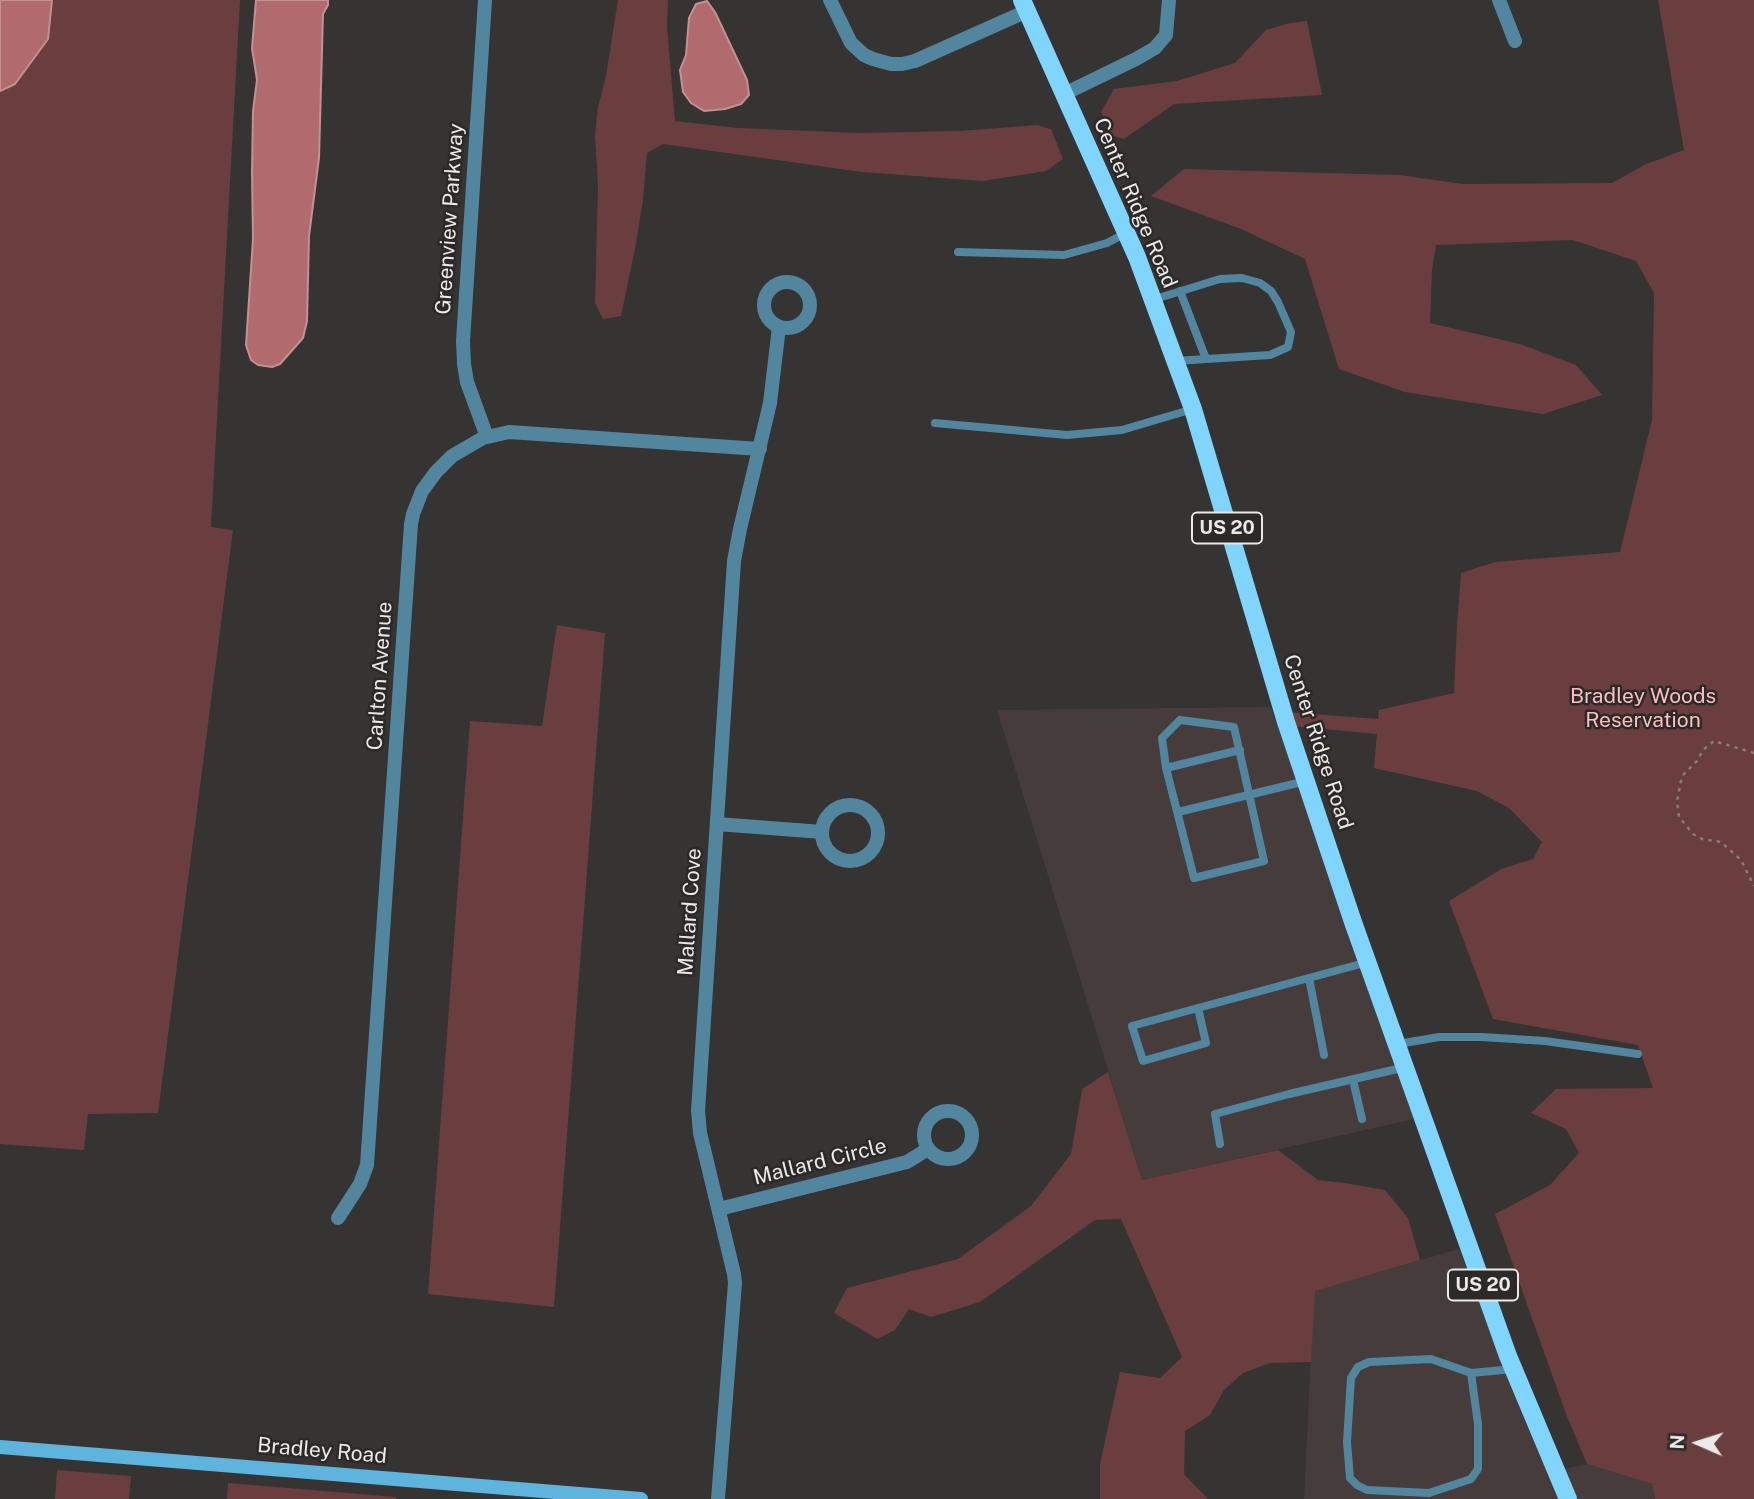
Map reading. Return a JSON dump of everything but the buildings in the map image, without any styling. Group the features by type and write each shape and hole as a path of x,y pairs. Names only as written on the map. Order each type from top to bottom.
{"main road":[{"name":"Center Ridge Road","path":"1025,6 1126,233 1175,361 1192,409 1282,709 1368,962 1514,1369 1568,1499"}],"street":[{"name":"Greenview Parkway","path":"485,0 463,341 467,382 487,437"},
{"path":"830,0 851,43 864,55 891,64 915,61 1025,6"},
{"path":"1064,94 1155,48 1166,35 1169,0"},
{"path":"1499,0 1515,41"},
{"name":"Mallard Cove","path":"718,1499 735,1283 700,1133 698,1111 734,561 770,403 779,327"},
{"name":"Carlton Avenue","path":"338,1219 360,1184 367,1165 413,514 422,491 443,463 463,449 487,437 509,432 760,449"},
{"path":"717,824 822,832"},
{"name":"Mallard Circle","path":"719,1209 907,1162 928,1149"},
{"name":"Bradley Road","path":"0,1447 641,1499"}],"lane":[{"path":"958,252 1064,255 1108,243 1126,233"},
{"path":"1152,300 1220,279 1242,278 1260,283 1271,291 1291,332 1289,347 1270,355 1175,361"},
{"path":"1180,291 1206,359"},
{"path":"935,423 1067,435 1122,430 1192,409"},
{"path":"1180,720 1234,727 1240,750 1264,861 1194,878 1166,768 1162,738 1180,720"},
{"path":"1166,768 1240,750"},
{"path":"1178,812 1306,782"},
{"path":"1198,1008 1206,1044 1143,1061 1132,1026 1198,1008 1368,962"},
{"path":"1309,978 1324,1055"},
{"path":"1398,1044 1439,1037 1482,1037 1545,1041 1638,1054"},
{"path":"1220,1144 1215,1114 1406,1067"},
{"path":"1353,1080 1362,1119"},
{"path":"1471,1373 1478,1424 1478,1469 1471,1479 1429,1493 1367,1490 1350,1478 1346,1442 1351,1378 1358,1367 1369,1362 1431,1359 1471,1373 1514,1369"}],"path":[{"path":"1754,753 1714,741 1682,776 1677,801 1679,817 1693,834 1702,839 1721,842 1741,860 1754,886"}],"shaded area":[{"path":"0,0 52,0 48,39 15,84 0,91"},
{"path":"256,0 328,0 323,14 319,158 309,236 307,321 303,338 280,364 272,367 258,365 251,360 246,345 253,239 253,111 257,80 252,48"},
{"path":"707,1 715,12 747,80 749,95 741,104 704,111 691,103 683,92 680,70 686,55 689,18 696,4"},
{"path":"1271,707 1414,1119 1142,1180 997,710"},
{"path":"1459,1249 1550,1472 1587,1464 1652,1484 1655,1499 1304,1499 1314,1291"}],"green space":[{"path":"0,0 240,0 211,527 233,530 158,1113 88,1114 84,1150 0,1144"},
{"path":"618,0 668,0 667,27 675,121 738,128 858,133 960,131 1037,125 1051,129 1063,159 1046,171 983,181 862,172 663,144 647,153 636,244 621,316 603,319 595,303 598,185 595,136"},
{"name":"Bradley Woods Reservation","path":"1658,0 1754,0 1754,1499 1655,1499 1652,1484 1587,1464 1566,1414 1495,1214 1550,1185 1579,1153 1566,1129 1531,1113 1556,1089 1653,1088 1638,1045 1493,1019 1449,901 1501,869 1533,859 1542,842 1509,808 1477,791 1374,768 1377,734 1291,726 1286,712 1378,719 1379,710 1454,693 1461,573 1495,562 1620,552 1652,420 1654,293 1636,261 1573,240 1436,245 1430,323 1520,344 1576,365 1602,395 1543,414 1405,392 1339,369 1305,259 1241,229 1151,196 1184,169 1399,175 1463,184 1612,183 1644,165 1684,150"},
{"path":"1307,21 1322,95 1174,104 1124,139 1113,136 1101,112 1114,89 1177,81 1235,63 1266,30"},
{"path":"557,625 605,633 554,1307 428,1294 470,721 542,726"},
{"path":"1108,1072 1142,1180 1278,1150 1318,1180 1385,1190 1408,1218 1420,1260 1315,1291 1311,1362 1270,1363 1243,1373 1224,1390 1210,1415 1185,1431 1184,1474 1208,1499 1100,1499 1100,1464 1120,1372 1160,1378 1182,1357 1121,1219 1095,1220 980,1302 931,1317 909,1309 895,1330 877,1339 834,1313 847,1288 958,1259 1031,1206 1071,1154 1082,1089"},
{"path":"57,1470 131,1476 129,1499 55,1499"},
{"path":"228,1483 396,1497 396,1499 227,1499"}]}
